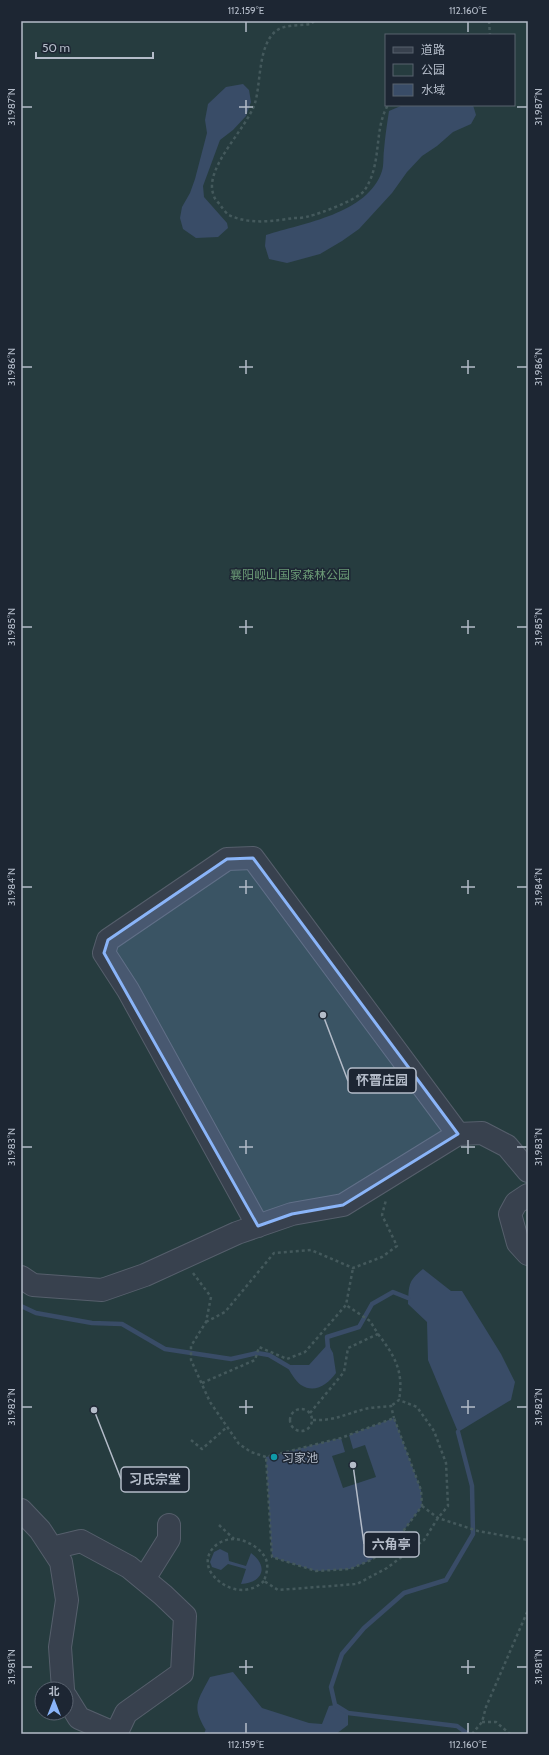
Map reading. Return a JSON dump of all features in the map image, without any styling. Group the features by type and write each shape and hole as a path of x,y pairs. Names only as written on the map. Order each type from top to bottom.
{"street":[{"path":"258,1226 131,997 104,953 108,940 227,860 253,858 458,1134"},
{"path":"25,1284 102,1290 145,1274 237,1233 292,1214 343,1205 458,1134 482,1133 502,1143 507,1146 528,1171"},
{"path":"528,1195 516,1203 510,1214 518,1242 528,1254"},
{"path":"21,1510 40,1530 61,1562 67,1600 60,1647 62,1681"},
{"path":"144,1578 169,1539 169,1525"},
{"path":"52,1548 80,1541 129,1567 144,1578 185,1616 182,1673 126,1713 116,1734 78,1718 74,1711"}],"path":[{"path":"314,21 311,24 290,26 276,31 267,44 260,67 255,102 247,120 228,145 212,176 213,196 228,214 250,221 278,220 309,216 348,201 363,192 374,171 382,120 388,106"},
{"path":"489,21 490,34"},
{"path":"206,1322 225,1312 274,1253 311,1250 353,1268 382,1257 397,1246 382,1216 388,1192 386,1178"},
{"path":"178,1260 193,1272 211,1297 206,1322 191,1346 191,1360 210,1402 238,1444 250,1452 266,1457 340,1438 394,1418"},
{"path":"202,1384 255,1360 259,1347 287,1358 306,1352 346,1305 353,1268"},
{"path":"313,1420 324,1420 345,1416 366,1409 391,1406 399,1400 401,1386 400,1375 395,1358 370,1321 346,1305"},
{"path":"310,1413 344,1372 348,1348 378,1334"},
{"path":"264,1581 278,1590 357,1584 387,1568 424,1540 438,1518 448,1506 446,1462 434,1431 417,1407 399,1400"},
{"path":"266,1457 272,1557 316,1571 350,1569 371,1560 392,1546 422,1506 421,1490 394,1418 391,1406"},
{"path":"302,1408 310,1413 313,1420 310,1427 304,1431 296,1430 290,1424 290,1416 295,1410 302,1408"},
{"path":"191,1440 202,1449 227,1427"},
{"path":"422,1506 438,1518 462,1526 478,1531 528,1540"},
{"path":"220,1525 234,1539 250,1544 261,1552 267,1562 267,1572 264,1581 258,1587 248,1590 235,1589 217,1581 207,1567 208,1556 218,1545 234,1539"},
{"path":"472,1734 482,1722 486,1707 528,1610"},
{"path":"482,1722 496,1722 510,1734"}],"highlighted area":[{"path":"253,858 458,1134 343,1205 292,1214 258,1226 104,953 108,940 227,859"}],"green space":[{"name":"襄阳岘山国家森林公园","path":"21,21 528,21 528,1734 21,1734"}],"water":[{"path":"243,84 249,90 251,102 246,116 233,130 220,140 203,186 204,197 227,223 228,228 218,237 196,238 183,229 180,218 182,207 190,193 195,179 207,133 205,120 208,104 226,87"},
{"path":"401,106 473,106 476,115 471,124 453,132 437,146 422,156 407,172 392,193 359,229 342,241 320,254 287,263 269,259 265,246 266,235 333,215 349,207 375,186 383,169 389,111"},
{"path":"423,1269 451,1291 462,1291 501,1354 515,1382 511,1400 458,1432 428,1360 427,1322 408,1304 410,1284 414,1277"},
{"path":"328,1344 333,1353 336,1373 329,1381 321,1386 316,1388 306,1388 299,1383 286,1365 309,1365"},
{"name":"习家池","path":"394,1418 421,1490 422,1506 392,1546 371,1560 350,1569 316,1571 272,1557 266,1457 341,1438 345,1452 332,1456 343,1488 376,1477 365,1445 353,1449 349,1435"},
{"path":"220,1549 228,1553 229,1561 246,1566 251,1553 257,1558 262,1568 259,1577 254,1581 241,1584 246,1569 228,1564 221,1570 212,1567 210,1562 214,1552"},
{"path":"233,1672 262,1708 309,1723 322,1724 329,1706 335,1705 348,1713 348,1725 336,1734 215,1734 207,1732 197,1710 202,1692 210,1677"}],"waterway":[{"path":"328,1349 327,1337 359,1327 372,1304 393,1292 408,1298"},
{"path":"21,1306 36,1313 92,1323 122,1324 165,1349 231,1359 257,1353 269,1355 291,1368"},
{"path":"458,1432 472,1486 473,1534 446,1580 404,1593 364,1628 342,1654 331,1687 335,1705 348,1713 457,1726 468,1734"}],"place":[{"name":"怀晋庄园","path":"323,1015"},
{"name":"习氏宗堂","path":"94,1410"},
{"name":"习家池","path":"274,1457"},
{"name":"六角亭","path":"353,1465"}]}
